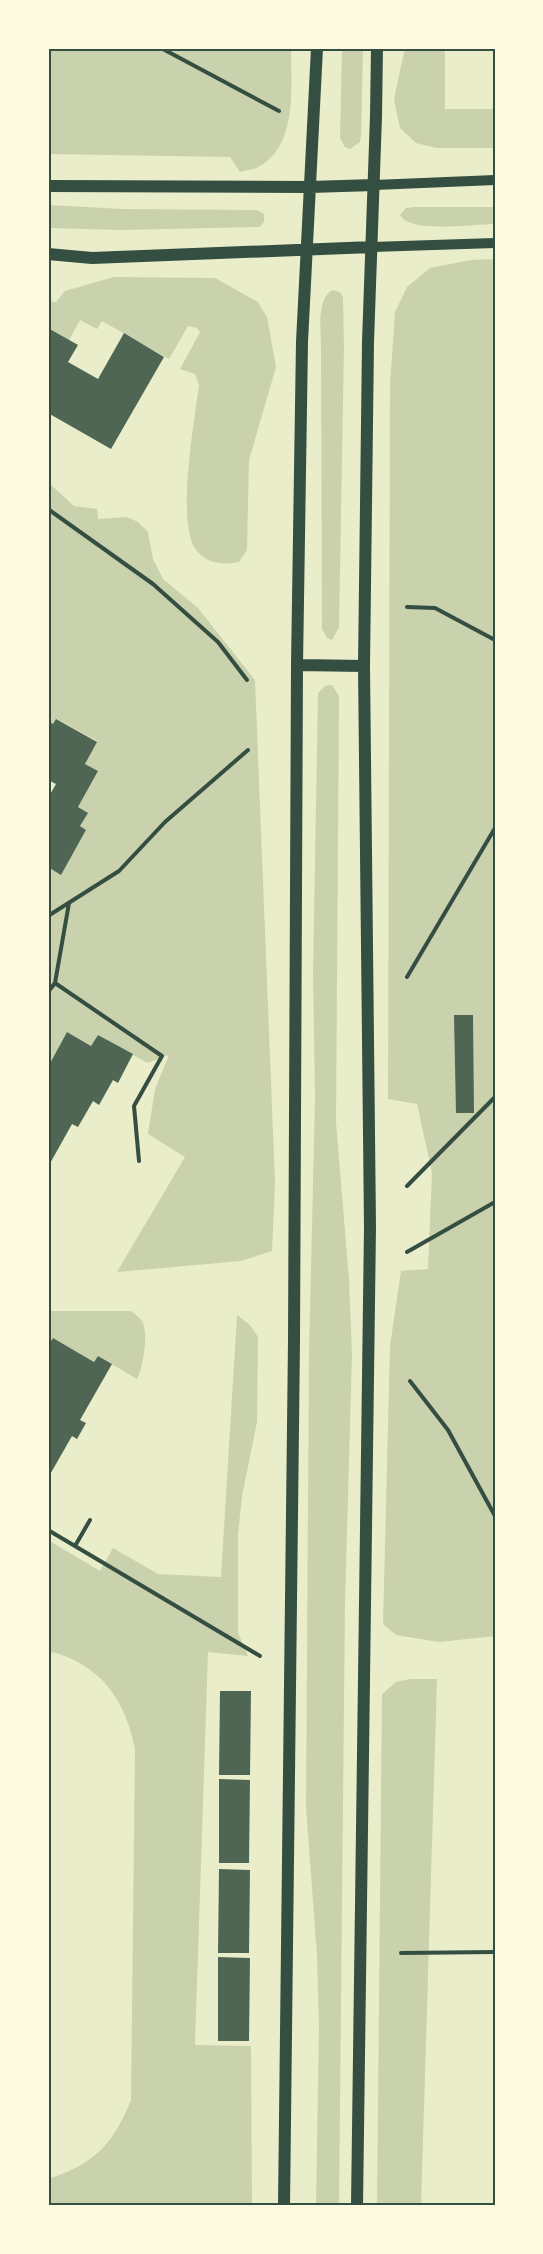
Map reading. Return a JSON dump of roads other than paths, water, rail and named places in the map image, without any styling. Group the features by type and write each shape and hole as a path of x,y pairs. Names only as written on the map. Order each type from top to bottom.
{"main road":[{"path":"284,2206 294,1341 297,665 302,342 317,48"},
{"path":"357,2206 370,1227 364,666 368,342 377,48"},
{"path":"48,186 310,187 374,185"},
{"path":"48,254 92,258 372,247"},
{"path":"297,665 364,666"}],"street":[{"path":"374,185 495,180"},
{"path":"372,247 495,243"}]}
